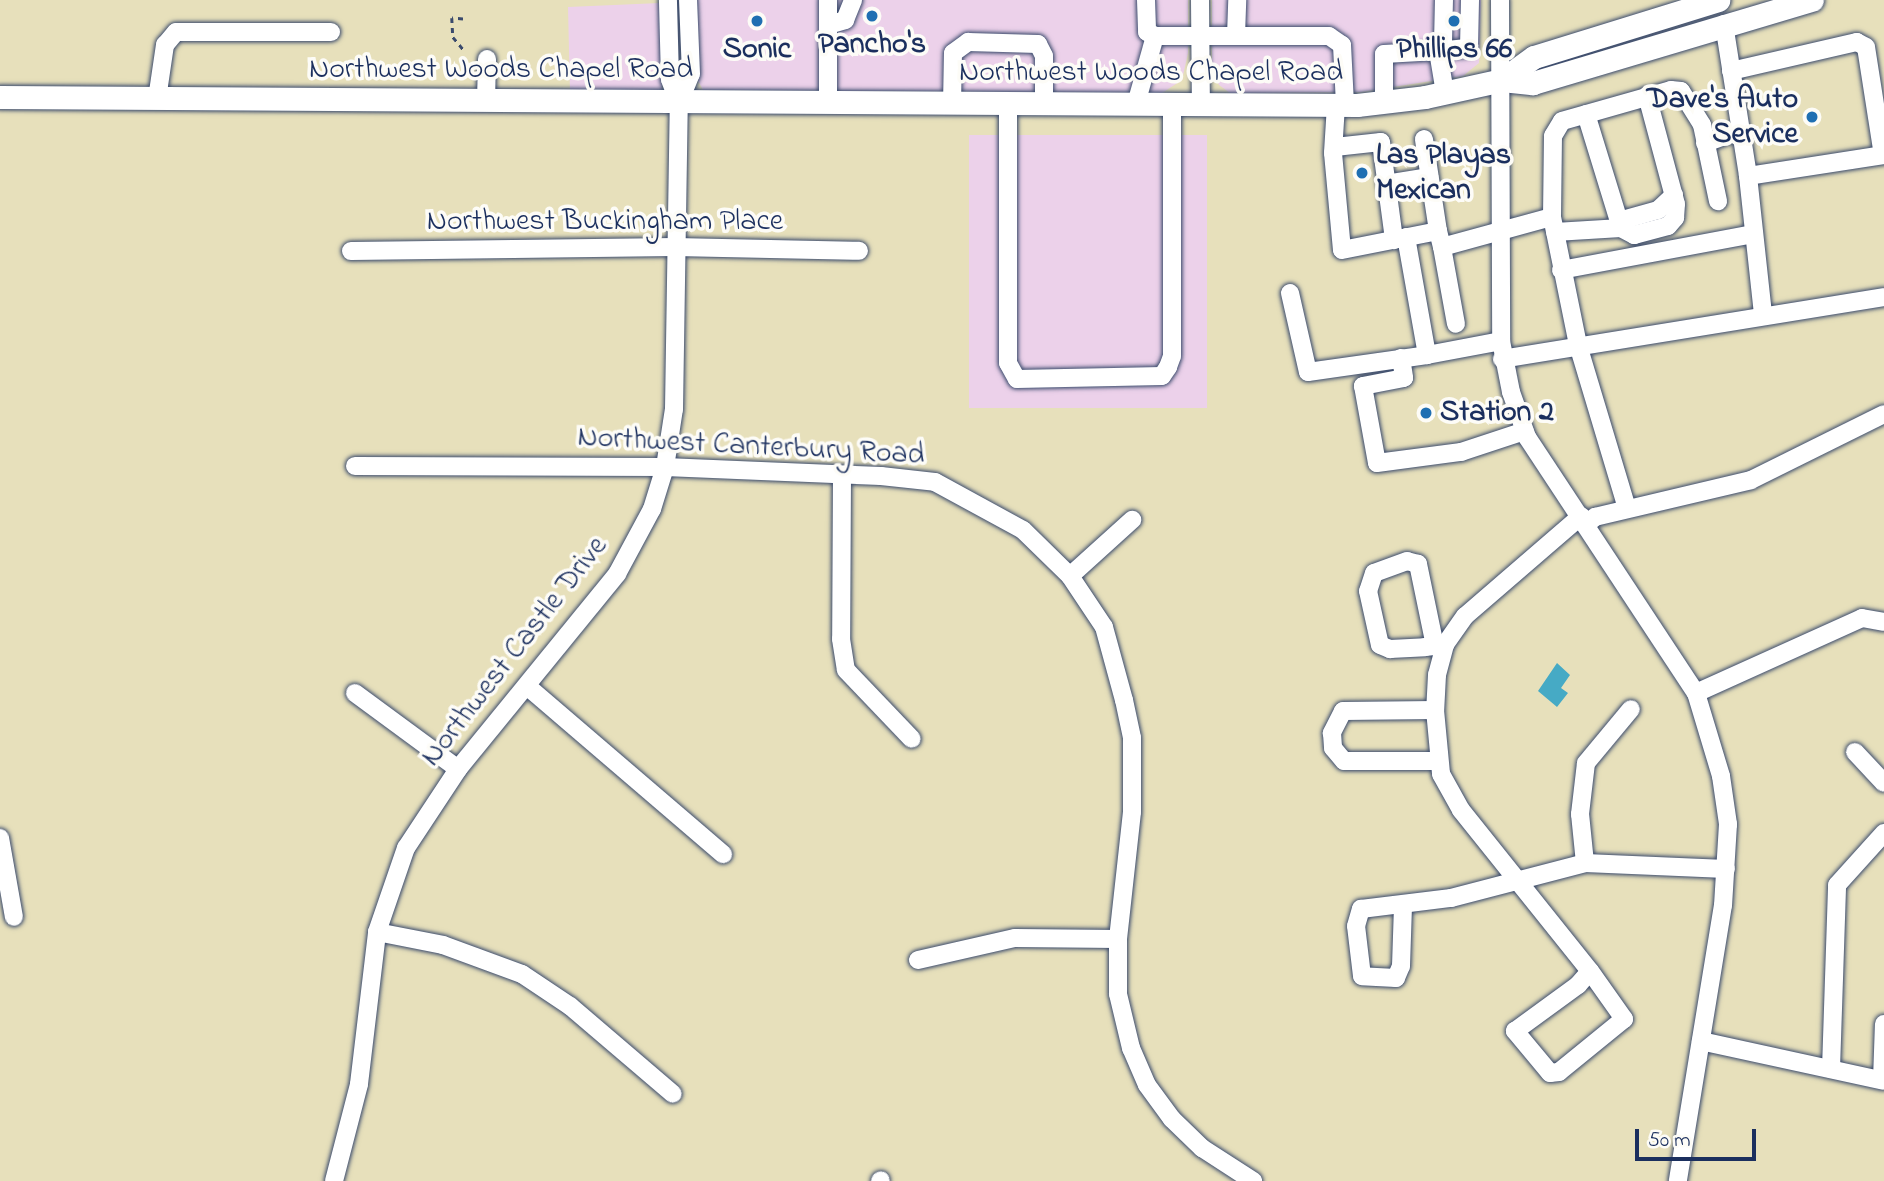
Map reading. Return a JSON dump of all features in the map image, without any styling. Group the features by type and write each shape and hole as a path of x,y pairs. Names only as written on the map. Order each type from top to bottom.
{"main road":[{"name":"Northwest Woods Chapel Road","path":"1502,80 1534,57 1718,0"},
{"name":"Northwest Woods Chapel Road","path":"0,97 679,103 1384,103 1502,80 1533,83 1812,0"}],"street":[{"path":"668,0 670,79 679,103"},
{"path":"679,103 690,76 688,0"},
{"path":"828,0 828,103"},
{"path":"828,25 845,20 853,0"},
{"path":"1146,0 1147,32 1155,36 1329,36 1342,45 1340,105 1335,146 1342,250 1400,239 1498,235 1554,225 1620,225 1634,235 1668,226 1675,218 1674,195 1647,96"},
{"path":"1200,0 1201,105"},
{"path":"1236,36 1237,0"},
{"path":"1444,0 1443,43 1438,51 1445,93"},
{"path":"1384,103 1384,54 1469,48 1470,0"},
{"path":"1500,0 1502,80 1498,235 1501,350 1525,431 1696,693 1721,776 1728,824 1726,869 1678,1181"},
{"path":"1724,24 1748,176 1763,314"},
{"path":"157,99 160,64 165,45 176,32 191,29 331,32"},
{"path":"1136,104 1155,36"},
{"path":"952,104 956,48 968,41 1038,44 1044,56 1044,104"},
{"path":"1731,71 1857,42 1867,47 1884,155 1748,176"},
{"path":"486,101 487,58"},
{"path":"1627,508 1578,345 1561,270 1554,225 1553,136 1562,121 1647,96 1681,91 1702,125 1718,201"},
{"name":"Northwest Castle Drive","path":"334,1181 359,1084 377,932 406,848 458,769 528,687 617,574 652,509 665,467 674,409 679,103"},
{"path":"1008,104 1008,363 1017,379 1162,376 1168,367 1172,356 1172,105"},
{"path":"1586,114 1620,225"},
{"path":"1706,143 1741,130"},
{"path":"1424,139 1456,324"},
{"path":"1335,146 1381,142 1387,184 1427,355"},
{"path":"1387,184 1429,177"},
{"path":"1561,270 1753,234"},
{"name":"Northwest Buckingham Place","path":"351,251 675,247 859,251"},
{"path":"1290,293 1308,372 1427,355 1578,345 1884,297"},
{"path":"1401,358 1404,378 1363,386 1377,463 1461,452 1525,431"},
{"path":"1590,971 1578,985 1515,1031 1550,1073 1559,1072 1625,1019 1590,971 1461,810 1438,761 1435,710 1440,645 1418,564 1407,561 1374,573 1368,592 1380,646 1390,649 1440,645 1478,601 1584,520 1751,480 1884,414"},
{"name":"Northwest Canterbury Road","path":"355,466 665,467 935,482 961,492 1023,530 1070,576 1104,627 1132,738 1131,839 1118,939 1118,994 1131,1048 1147,1085 1202,1148 1253,1181"},
{"path":"842,475 841,639 846,670 912,739"},
{"path":"1070,576 1132,520"},
{"path":"1696,693 1862,618 1884,622"},
{"path":"528,687 723,854"},
{"path":"355,693 458,769"},
{"path":"1585,863 1580,814 1586,763 1631,709"},
{"path":"1435,710 1343,710 1332,733 1333,748 1344,761 1438,761"},
{"path":"1855,752 1884,783"},
{"path":"1830,1069 1837,885 1884,833"},
{"path":"0,838 14,917"},
{"path":"1403,906 1423,899 1451,898 1585,863 1726,869"},
{"path":"377,932 443,945 522,974 570,1006 673,1094"},
{"path":"918,960 1015,938 1118,939"},
{"path":"1701,1041 1883,1081 1884,1024"}],"path":[{"path":"463,19 452,18 453,37 464,50"}],"shaded area":[{"path":"695,0 1188,0 1188,53 1182,80 1162,93 703,90 697,79"},
{"path":"1212,0 1481,0 1479,63 1463,76 1361,92 1230,93 1219,85 1212,70"},
{"path":"660,3 662,90 570,92 568,7"},
{"path":"969,135 1207,135 1207,408 969,408"}],"water":[{"path":"1557,663 1570,675 1561,688 1568,693 1557,707 1538,691"}],"place":[{"name":"Pancho's","path":"872,16"},
{"name":"Sonic","path":"757,21"},
{"name":"Phillips 66","path":"1454,21"},
{"name":"Dave's Auto Service","path":"1812,117"},
{"name":"Las Playas Mexican","path":"1362,173"},
{"name":"Station 2","path":"1426,413"}]}
